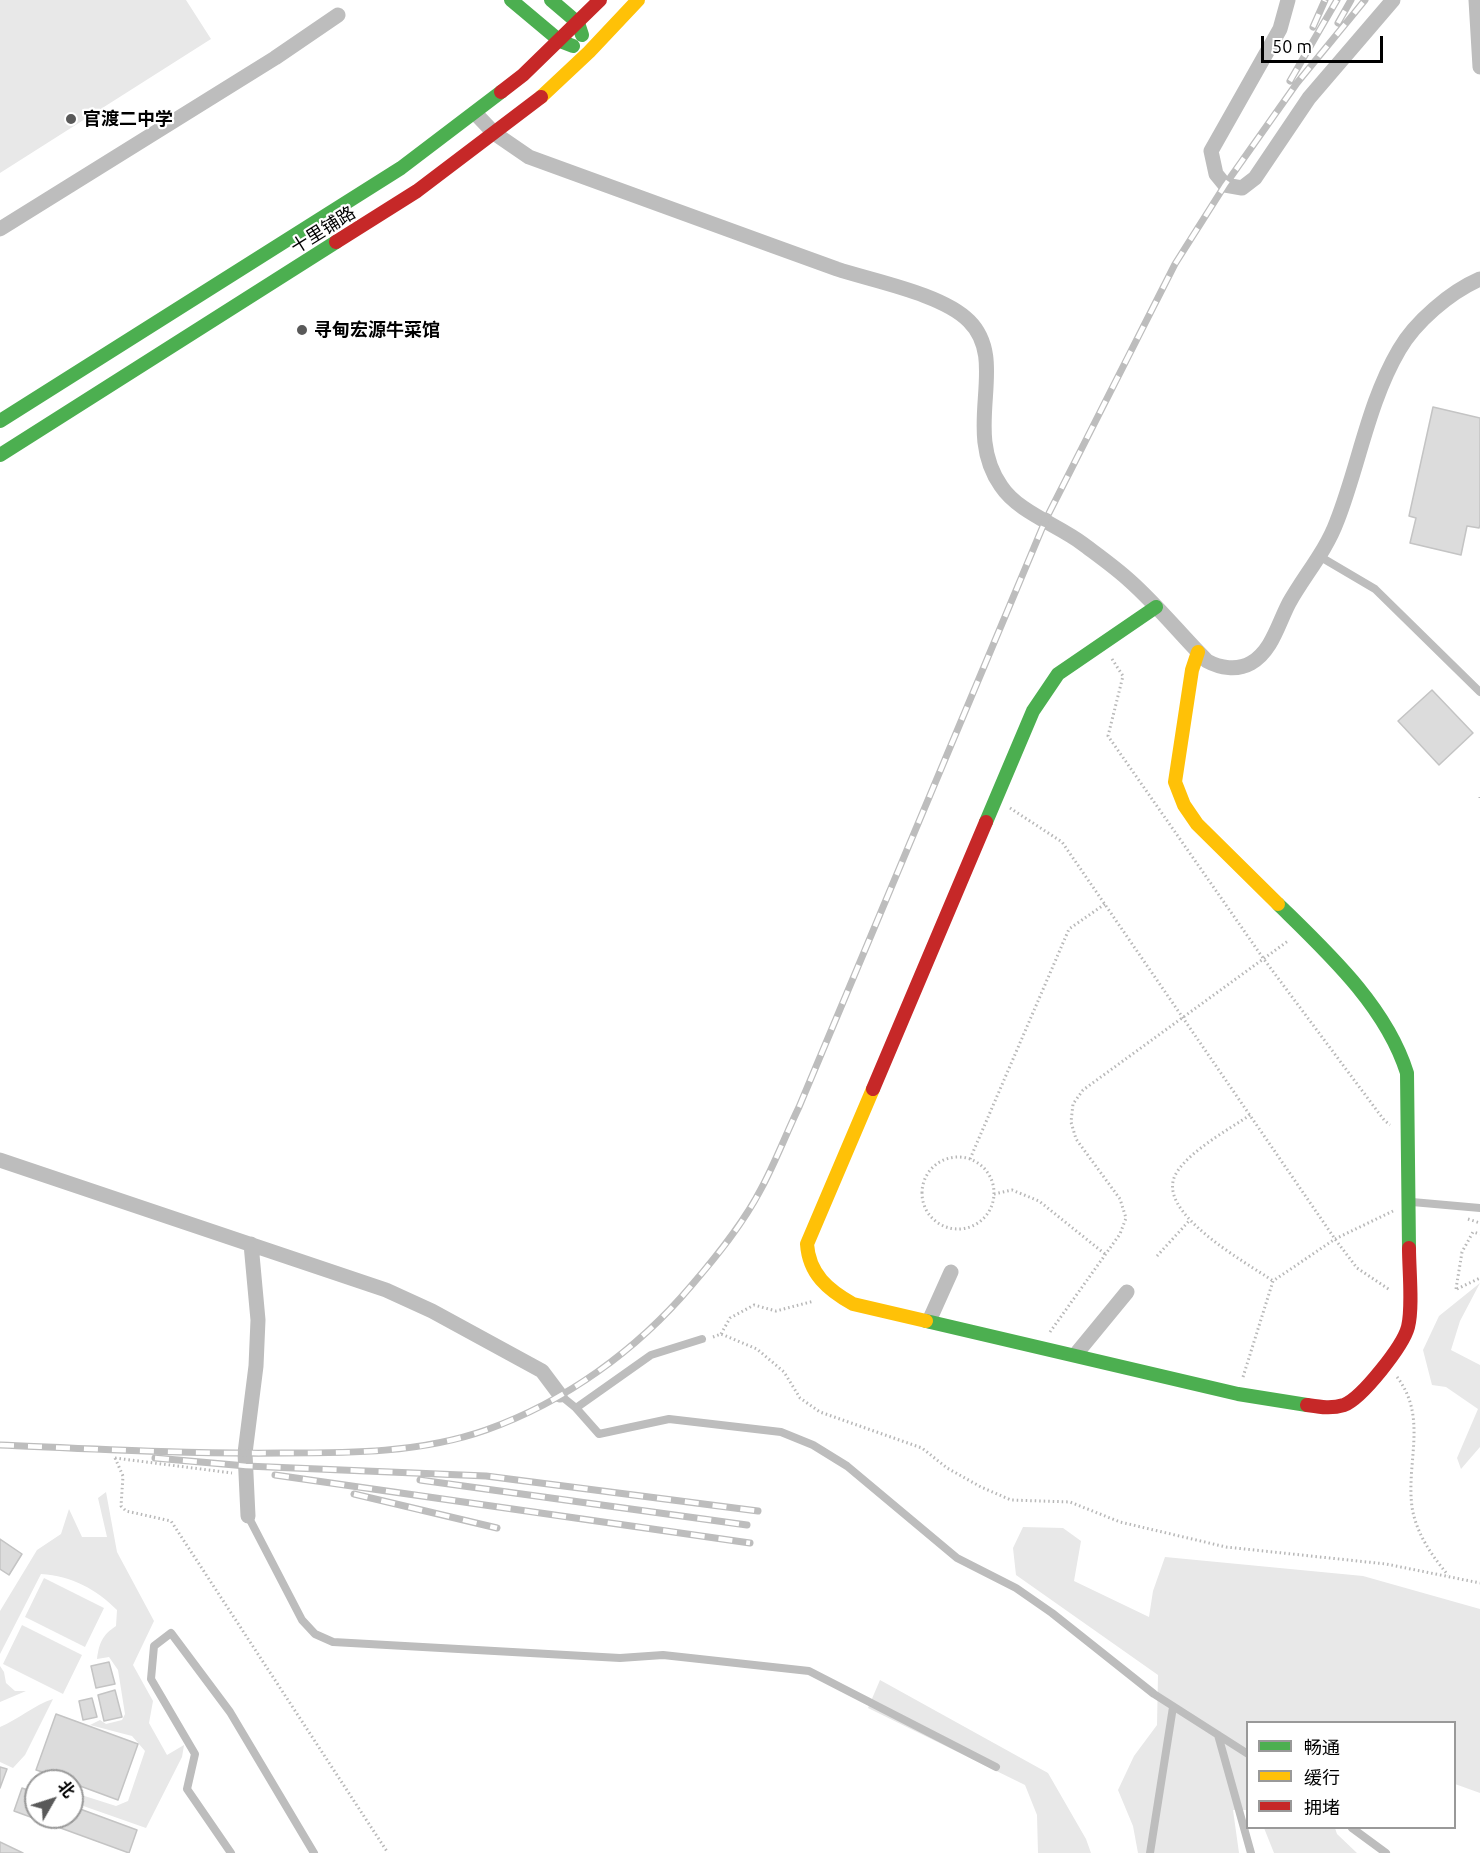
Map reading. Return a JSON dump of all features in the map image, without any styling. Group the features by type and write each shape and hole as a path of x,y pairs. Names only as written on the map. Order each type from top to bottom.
{"street":[{"path":"511,0 560,41 589,52"},
{"path":"551,0 578,23 589,52"},
{"name":"十里铺路","path":"0,421 392,175 475,113 560,41 600,0"},
{"name":"十里铺路","path":"0,454 417,191 542,96 589,52 638,0"},
{"path":"1288,0 1280,29 1211,151 1216,174 1225,185 1242,188 1255,178 1309,98 1393,0"},
{"path":"1476,0 1480,67"},
{"path":"0,229 338,15"},
{"path":"475,113 494,133 529,157 839,270 914,293 950,308 967,319 979,332 986,346 987,364 982,431 984,453 1002,489 1021,506 1080,541 1129,580 1198,652 1216,666 1242,667 1261,656 1290,603 1320,556 1337,522 1386,374 1400,348 1418,326 1450,297 1480,279"},
{"path":"1156,607 1058,675 1045,690 1033,711 807,1244 807,1259 833,1294 853,1304 1076,1354 1238,1394 1330,1408 1346,1404 1362,1393 1387,1363 1408,1328 1410,1202 1407,1073 1400,1051 1347,972 1197,824 1184,805 1175,782 1192,670 1198,652"},
{"path":"0,1160 386,1290 432,1311 542,1371 560,1395"},
{"path":"248,1516 245,1475 258,1320 251,1244"},
{"path":"929,1321 951,1272"},
{"path":"1076,1354 1127,1292"}],"lane":[{"path":"1320,556 1375,589 1480,692"},
{"path":"1410,1202 1480,1208"},
{"path":"576,1408 651,1355 702,1339"},
{"path":"560,1395 576,1408 599,1434 669,1419 781,1432 813,1445 847,1466 957,1558 1016,1588 1043,1606 1173,1707 1246,1753"},
{"path":"248,1516 302,1620 315,1634 333,1642 621,1658 663,1655 809,1671 996,1767"},
{"path":"231,1853 187,1790 195,1754 151,1679 154,1646 171,1633 231,1712 314,1853"},
{"path":"1150,1853 1173,1707"},
{"path":"1218,1736 1251,1853"},
{"path":"1355,1829 1386,1853"}],"path":[{"path":"1101,643 1123,676 1108,736 1263,958 1384,1120 1407,1136"},
{"path":"996,799 1062,842 1357,1268 1382,1287 1408,1297"},
{"path":"970,1159 1069,929 1105,904"},
{"path":"1040,1346 1120,1234 1126,1218 1120,1199 1076,1139 1071,1122 1073,1104 1083,1090 1305,929"},
{"path":"1250,1115 1186,1161 1176,1173 1171,1187 1175,1203 1189,1221 1273,1281"},
{"path":"958,1157 970,1159 988,1173 994,1194 986,1215 968,1228 945,1227 927,1210 923,1199 923,1186 927,1175 945,1159 958,1157"},
{"path":"994,1194 1012,1190 1039,1201 1105,1254"},
{"path":"1238,1394 1273,1281 1335,1239 1410,1202"},
{"path":"1157,1256 1189,1221"},
{"path":"1480,1234 1473,1232 1462,1252 1456,1289 1480,1278"},
{"path":"721,1334 730,1318 754,1305 776,1311 811,1301 820,1301 833,1294"},
{"path":"702,1339 721,1334 757,1349 784,1372 800,1398 820,1412 922,1448 946,1468 1011,1500 1070,1502 1120,1522 1226,1546 1386,1564 1480,1583"},
{"path":"1387,1363 1411,1401 1416,1428 1412,1506 1417,1523 1433,1557 1449,1577"},
{"path":"245,1475 115,1458 123,1476 121,1506 126,1511 171,1521 388,1853"}],"shaded area":[{"name":"官渡二中学","path":"0,0 186,0 211,39 0,173"},
{"path":"1480,1283 1460,1321 1451,1350 1480,1365 1480,1447 1461,1469 1457,1458 1478,1409 1446,1387 1432,1385 1423,1350 1439,1316"},
{"path":"106,1492 117,1552 154,1621 133,1665 153,1701 149,1723 167,1755 184,1745 182,1757 146,1828 84,1806 84,1796 116,1806 128,1801 145,1751 132,1736 90,1725 100,1720 106,1724 122,1720 125,1714 118,1670 109,1657 97,1659 102,1640 116,1626 117,1610 101,1596 83,1585 52,1575 41,1574 0,1654 0,1611 37,1550 61,1534 69,1509 82,1537 107,1537 98,1498"},
{"path":"1023,1527 1063,1528 1081,1541 1074,1581 1149,1617 1153,1591 1165,1557 1363,1576 1480,1609 1480,1793 1456,1784 1456,1721 1246,1721 1246,1810 1233,1810 1239,1853 1138,1853 1133,1826 1118,1790 1134,1756 1157,1725 1158,1675 1016,1575 1013,1548"},
{"path":"44,1578 104,1608 85,1647 25,1617"},
{"path":"22,1625 82,1655 63,1694 3,1664"},
{"path":"0,1666 6,1683 15,1691 26,1691 0,1702"},
{"path":"880,1680 1048,1773 1086,1839 1091,1853 1038,1853 1037,1815 1025,1785 868,1708"},
{"path":"53,1699 25,1755 13,1768 0,1762 0,1727"},
{"path":"1264,1829 1335,1829 1337,1834 1357,1853 1274,1853"}],"building":[{"path":"1433,407 1480,418 1480,525 1479,528 1467,526 1461,555 1410,543 1416,518 1409,516"},
{"path":"1432,690 1473,733 1439,765 1398,721"},
{"path":"0,1539 22,1554 9,1575 0,1569"},
{"path":"109,1662 115,1684 96,1688 91,1666"},
{"path":"115,1690 122,1717 104,1721 98,1695"},
{"path":"92,1698 97,1717 83,1720 79,1701"},
{"path":"56,1714 138,1744 118,1800 84,1787 84,1769 36,1769"},
{"path":"0,1767 7,1769 0,1788"},
{"path":"22,1788 24,1789 24,1815 14,1811"},
{"path":"84,1810 137,1830 129,1853 63,1829 84,1829"},
{"path":"0,1842 23,1853 0,1853"}],"railway":[{"path":"1313,27 1325,0"},
{"path":"1290,81 1337,0"},
{"path":"1338,23 1351,0"},
{"path":"0,1445 176,1452 308,1453 385,1450 461,1438 515,1418 571,1389 598,1372 623,1352 670,1309 710,1264 738,1227 771,1169 1046,519 1175,264 1225,185 1297,83 1365,0"},
{"path":"155,1458 246,1466 486,1476 758,1511"},
{"path":"275,1475 750,1543"},
{"path":"420,1480 747,1525"},
{"path":"354,1494 497,1528"}],"traffic: fast":[{"path":"511,0 560,41 573,46"},
{"path":"551,0 578,23 582,35"},
{"path":"0,421 401,168 501,92"},
{"path":"0,455 336,242"},
{"path":"986,822 1033,711 1058,674 1156,607"},
{"path":"1278,904 1335,961 1370,1003 1385,1025 1407,1073 1409,1248"},
{"path":"926,1321 1238,1394 1307,1405"}],"traffic: slow":[{"path":"541,97 589,52 638,0"},
{"path":"1198,652 1192,670 1175,782 1184,805 1197,824 1278,904"},
{"path":"873,1089 807,1244 809,1255 821,1280 853,1304 926,1321"}],"traffic: jam":[{"path":"501,92 523,75 600,0"},
{"path":"336,242 417,191 541,97"},
{"path":"873,1089 986,822"},
{"path":"1307,1405 1335,1407 1352,1400 1381,1370 1405,1336 1411,1299 1409,1248"}],"place":[{"name":"官渡二中学","path":"71,119"},
{"name":"寻甸宏源牛菜馆","path":"302,330"}]}
